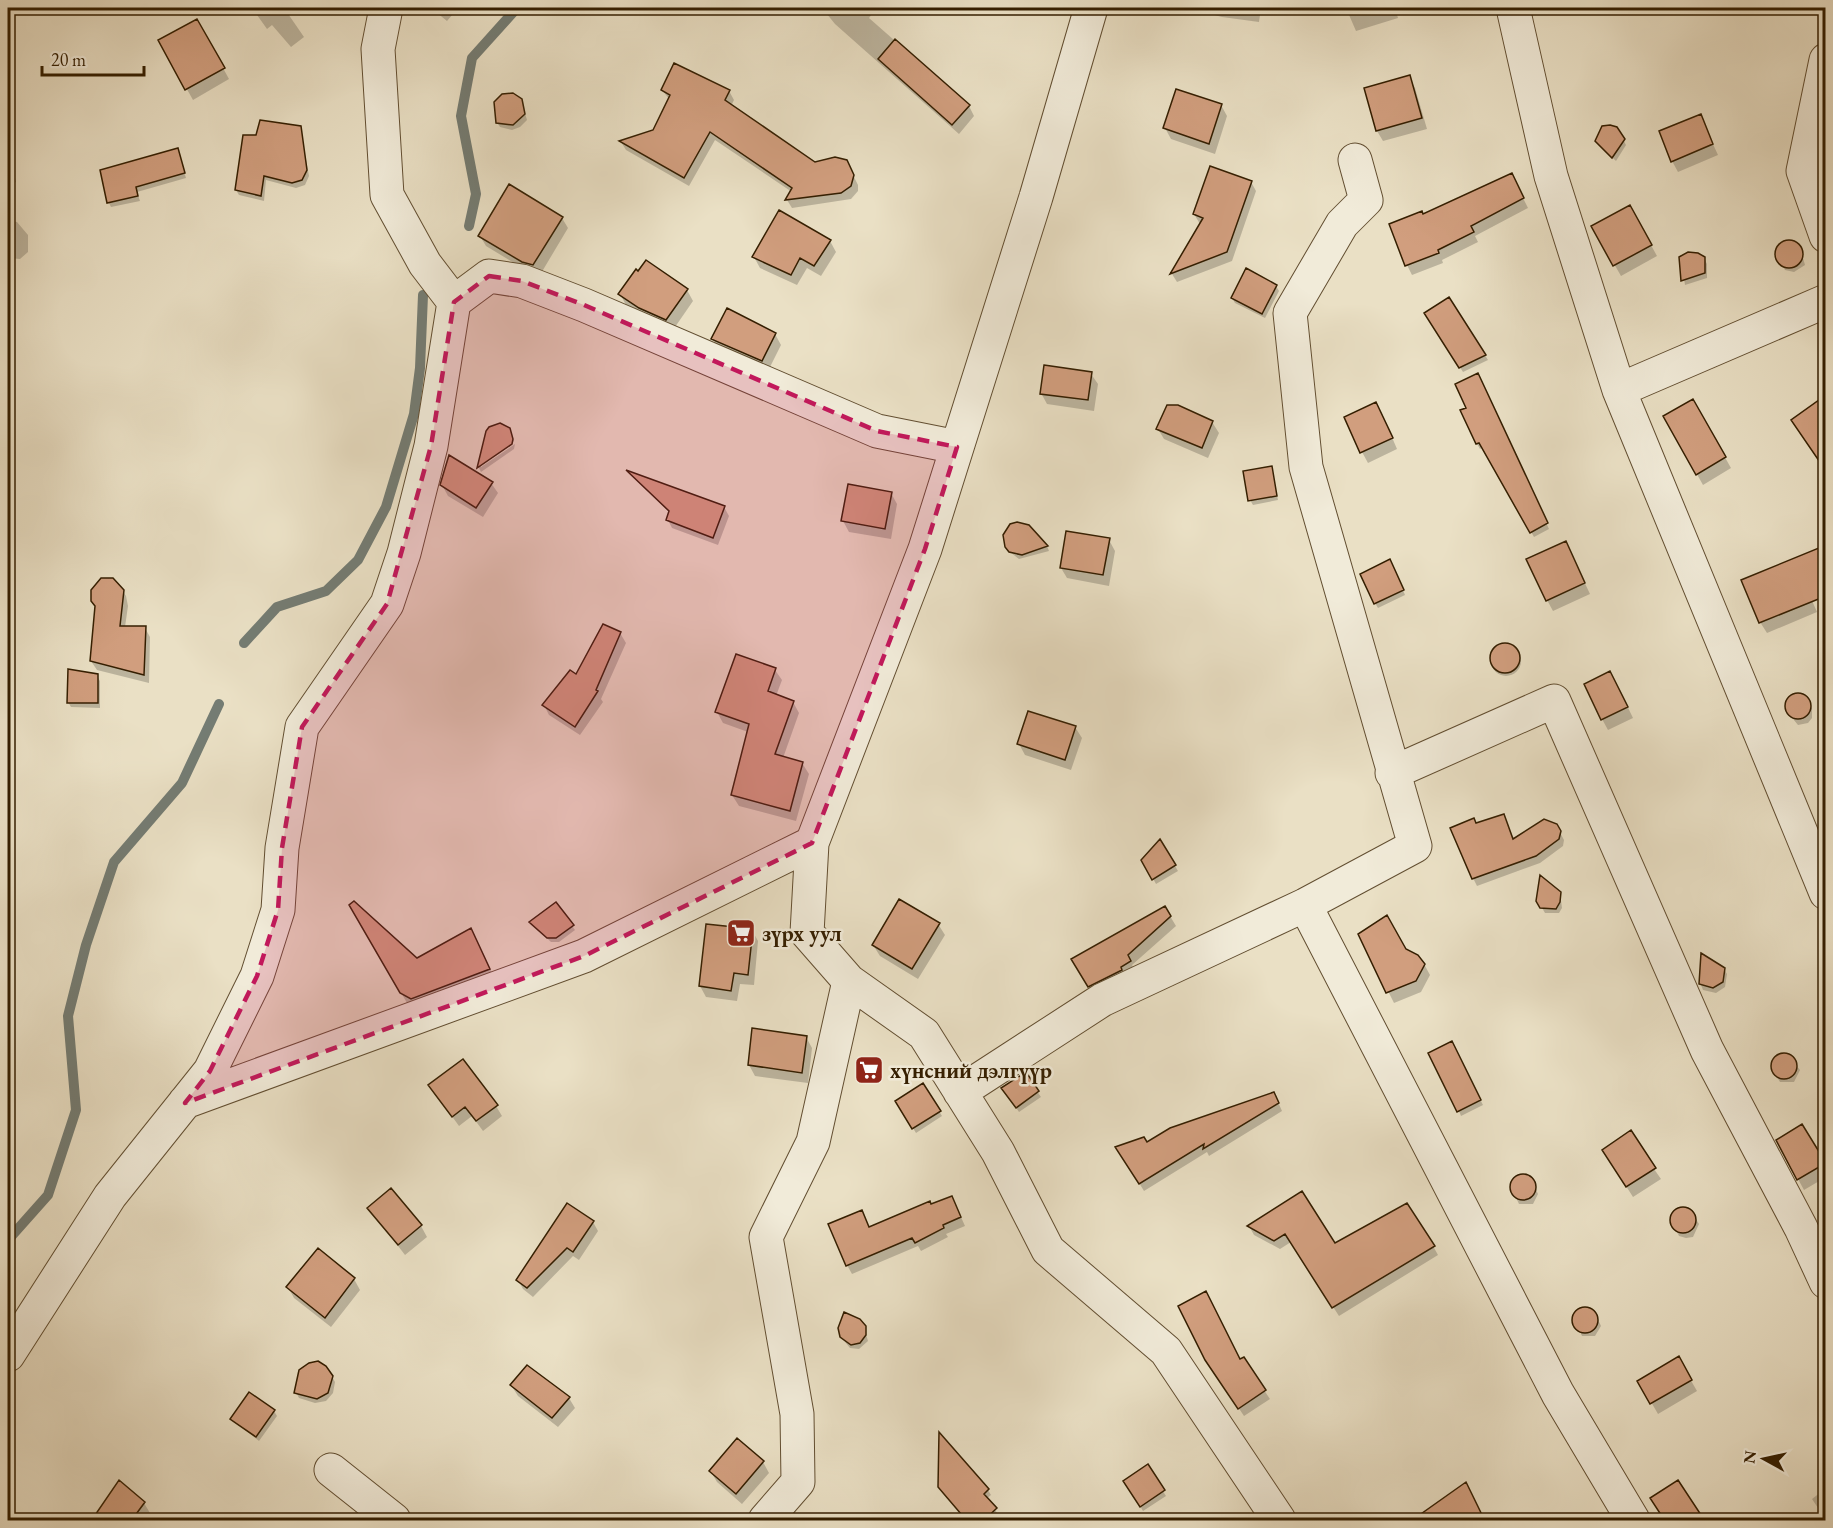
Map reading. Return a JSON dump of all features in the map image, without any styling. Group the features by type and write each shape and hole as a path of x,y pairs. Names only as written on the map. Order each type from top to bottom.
{"street":[{"path":"386,8 378,49 387,195 425,264 454,303"},
{"path":"1091,8 1039,187 925,549 812,843 807,933 849,981 924,1034 998,1152 1048,1250 1166,1351 1279,1521"},
{"path":"1513,8 1551,176 1619,390 1826,893"},
{"path":"1826,60 1803,171 1826,236"},
{"path":"960,1092 1102,1000 1305,905 1415,846 1392,773 1306,467 1290,313 1342,224 1366,200 1355,160"},
{"path":"8,1355 110,1196 210,1071 257,976 278,910 282,848 302,727 387,604 404,553 431,446 454,303 489,276 522,281 584,304 877,431 957,447"},
{"path":"1619,390 1826,301"},
{"path":"1392,773 1554,701 1707,1050 1801,1228 1826,1282"},
{"path":"185,1102 584,956 812,843"},
{"path":"1305,905 1558,1394 1634,1521"},
{"path":"765,1521 798,1482 797,1414 766,1237 813,1142 849,981"},
{"path":"331,1470 394,1521"}],"highlighted area":[{"path":"489,276 522,281 584,305 877,431 957,447 925,549 812,843 584,956 185,1103 210,1071 257,976 278,910 282,848 302,727 387,604 431,446 454,302"}],"building":[{"path":"197,19 225,68 185,90 158,40"},
{"path":"895,39 970,105 952,125 878,59"},
{"path":"674,63 730,90 725,100 815,162 835,157 847,160 854,175 851,186 841,193 785,200 792,188 710,132 684,178 619,141 653,130 670,95 661,90"},
{"path":"1410,75 1422,118 1376,131 1364,88"},
{"path":"1176,89 1222,104 1209,144 1163,128"},
{"path":"513,93 522,99 525,114 513,125 496,123 494,102 502,94"},
{"path":"1701,114 1713,144 1671,162 1659,131"},
{"path":"260,120 301,126 307,170 302,180 292,183 264,176 261,196 235,190 243,135 256,135"},
{"path":"1602,126 1617,127 1625,139 1612,158 1595,141"},
{"path":"178,148 185,173 136,187 138,196 107,203 100,170"},
{"path":"1210,166 1252,181 1227,252 1170,274 1203,218 1193,214"},
{"path":"1512,173 1524,198 1471,226 1474,232 1438,250 1439,253 1405,266 1389,224 1422,211 1423,214"},
{"path":"509,184 563,217 533,265 522,262 478,236"},
{"path":"1630,205 1652,245 1613,266 1591,226"},
{"path":"779,210 831,240 814,266 800,258 791,275 752,257"},
{"path":"1789,240 1799,244 1803,254 1799,264 1789,268 1779,264 1775,254 1779,244"},
{"path":"1688,252 1698,253 1705,257 1705,273 1681,281 1679,257"},
{"path":"646,260 688,289 666,320 639,308 618,294 636,269 638,271"},
{"path":"1246,268 1277,285 1262,314 1231,298"},
{"path":"1449,297 1486,355 1459,368 1424,313"},
{"path":"727,308 776,333 762,361 711,339"},
{"path":"1044,365 1092,372 1088,400 1040,394"},
{"path":"1478,373 1548,523 1530,533 1479,443 1476,444 1460,410 1466,408 1455,384"},
{"path":"1826,395 1826,471 1791,420"},
{"path":"1693,399 1726,457 1696,475 1663,416"},
{"path":"1376,402 1393,438 1360,453 1344,417"},
{"path":"1167,405 1178,405 1213,421 1202,448 1156,429"},
{"path":"500,423 510,428 512,444 477,468 486,431 489,427"},
{"path":"449,455 493,482 476,508 440,485"},
{"path":"1272,466 1277,496 1248,501 1243,471"},
{"path":"626,470 725,506 713,538 666,520 669,511"},
{"path":"848,484 892,492 885,529 841,521"},
{"path":"1017,522 1029,525 1048,546 1022,555 1009,552 1005,547 1003,535 1010,524"},
{"path":"1066,531 1110,538 1103,575 1060,568"},
{"path":"1566,541 1585,583 1546,601 1526,559"},
{"path":"1826,545 1826,596 1759,623 1741,580"},
{"path":"1390,559 1404,590 1374,604 1360,574"},
{"path":"101,578 113,578 124,590 120,626 146,626 144,675 90,661 95,606 91,601 91,590"},
{"path":"603,624 621,632 596,690 598,691 575,727 542,705 570,670 576,674"},
{"path":"1505,643 1516,647 1520,658 1516,669 1505,673 1494,669 1490,658 1494,647"},
{"path":"736,654 776,668 768,691 794,701 775,754 803,762 790,811 731,795 749,724 715,712"},
{"path":"68,669 98,674 98,703 67,703"},
{"path":"1610,671 1628,707 1601,720 1584,684"},
{"path":"1798,693 1807,697 1811,706 1807,715 1798,719 1789,715 1785,706 1789,697"},
{"path":"1028,711 1076,726 1065,760 1017,744"},
{"path":"1504,814 1513,839 1544,819 1557,824 1561,831 1559,839 1536,856 1472,879 1450,828 1474,818 1476,823"},
{"path":"1160,839 1176,865 1152,880 1141,860"},
{"path":"1540,875 1561,892 1560,902 1556,909 1540,908 1536,901"},
{"path":"899,899 940,923 912,969 872,945"},
{"path":"354,901 417,958 471,928 490,969 411,999 400,993 349,905"},
{"path":"556,902 574,925 556,938 547,938 529,922"},
{"path":"1165,906 1171,916 1128,955 1131,961 1121,967 1122,970 1088,987 1071,959"},
{"path":"1387,915 1406,949 1418,955 1425,964 1416,981 1386,993 1358,934"},
{"path":"706,924 753,929 748,975 734,973 731,991 699,986"},
{"path":"1701,953 1725,968 1723,982 1713,988 1699,984"},
{"path":"752,1028 807,1036 802,1073 748,1065"},
{"path":"1452,1041 1481,1100 1457,1112 1428,1053"},
{"path":"1784,1053 1793,1057 1797,1066 1793,1075 1784,1079 1775,1075 1771,1066 1775,1057"},
{"path":"463,1059 498,1105 476,1121 465,1107 452,1117 428,1085"},
{"path":"1026,1072 1039,1091 1016,1108 1001,1088"},
{"path":"923,1083 941,1111 912,1129 895,1101"},
{"path":"1274,1092 1279,1103 1203,1149 1204,1144 1139,1184 1115,1147 1144,1137 1147,1142 1170,1128"},
{"path":"1802,1124 1826,1163 1797,1180 1776,1140"},
{"path":"1631,1130 1656,1168 1626,1187 1602,1150"},
{"path":"1523,1174 1532,1178 1536,1187 1532,1196 1523,1200 1514,1196 1510,1187 1514,1178"},
{"path":"391,1188 422,1225 398,1245 367,1208"},
{"path":"1302,1191 1335,1243 1407,1203 1435,1246 1332,1308 1285,1234 1274,1241 1247,1226"},
{"path":"952,1196 961,1217 943,1225 944,1228 915,1243 912,1238 846,1266 828,1224 862,1210 869,1227 930,1201 931,1204"},
{"path":"567,1203 594,1221 573,1252 567,1248 527,1288 516,1280"},
{"path":"1683,1207 1692,1211 1696,1220 1692,1229 1683,1233 1674,1229 1670,1220 1674,1211"},
{"path":"318,1248 355,1278 325,1318 286,1287"},
{"path":"1206,1291 1240,1359 1244,1357 1266,1390 1238,1409 1205,1360 1178,1306"},
{"path":"1585,1307 1594,1311 1598,1320 1594,1329 1585,1333 1576,1329 1572,1320 1576,1311"},
{"path":"844,1312 860,1319 866,1326 866,1335 860,1343 851,1345 840,1337 838,1328"},
{"path":"1679,1356 1692,1380 1650,1404 1637,1381"},
{"path":"318,1361 326,1366 333,1376 328,1393 317,1399 294,1393 299,1370 309,1363"},
{"path":"527,1365 570,1397 552,1418 510,1385"},
{"path":"249,1392 275,1410 256,1437 230,1419"},
{"path":"939,1432 989,1489 984,1494 997,1508 983,1521 967,1521 938,1487"},
{"path":"737,1438 764,1461 736,1494 709,1471"},
{"path":"1148,1464 1165,1490 1140,1507 1123,1481"},
{"path":"119,1480 145,1502 131,1521 91,1521"},
{"path":"1678,1480 1705,1521 1665,1521 1650,1498"},
{"path":"1466,1482 1485,1521 1411,1521"}],"waterway":[{"path":"469,226 476,194 461,116 472,58 517,8"},
{"path":"244,643 277,607 326,591 358,560 386,507 414,414 420,368 423,295"},
{"path":"8,1240 48,1195 76,1110 68,1016 86,945 114,862 182,783 219,704"}],"place":[{"name":"зүрх уул","path":"741,933"},
{"name":"хүнсний дэлгүүр","path":"869,1070"}]}
